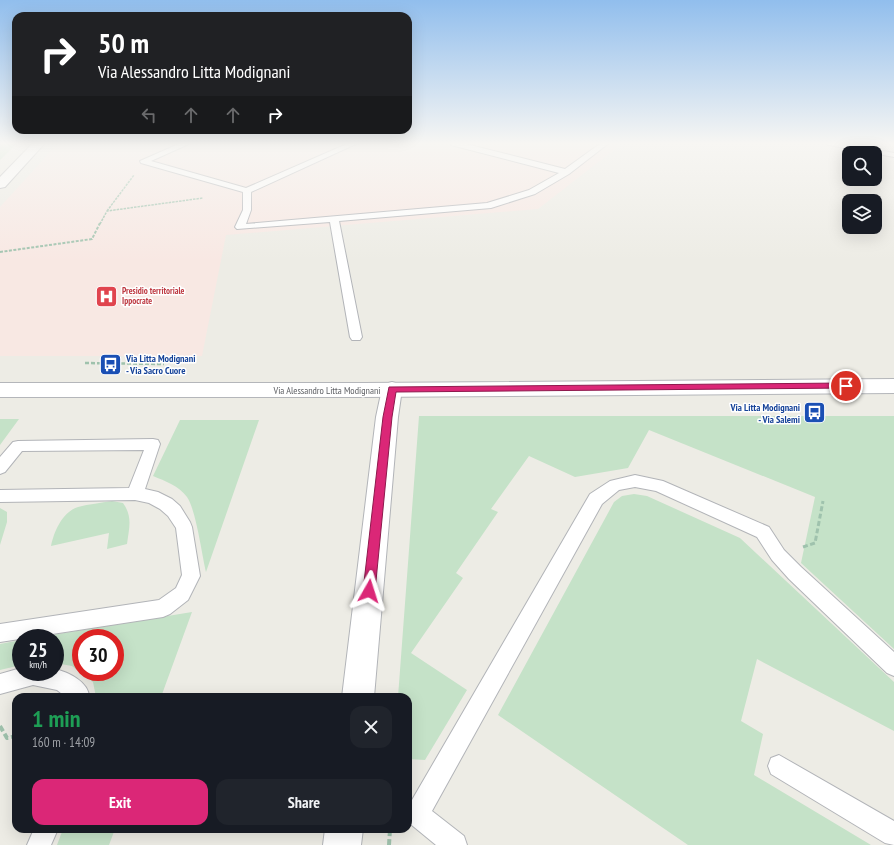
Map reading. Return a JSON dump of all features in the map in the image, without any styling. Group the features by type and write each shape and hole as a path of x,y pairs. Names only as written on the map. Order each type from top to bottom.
{"street":[{"name":"Via Alessandro Litta Modignani","path":"0,390 894,386"},
{"path":"358,693 387,417 392,389"},
{"path":"342,845 344,833"}],"lane":[{"path":"217,182 246,191 265,182"},
{"path":"246,191 246,210 240,227 488,206 532,192 548,182"},
{"path":"334,220 356,337"},
{"path":"0,468 18,446 153,444 135,494"},
{"path":"455,845 413,812 596,499 615,485 636,482 658,485 763,532 778,555 894,666"},
{"path":"0,496 135,494 152,497 174,510 184,527 191,576 182,594 163,608 0,633"},
{"path":"0,684 33,675 62,681 78,693"},
{"path":"779,766 894,834"},
{"path":"40,845 44,833"}],"path":[{"path":"0,252 92,240 107,211 128,182"},
{"path":"107,211 246,191"},
{"path":"85,363 164,364"},
{"path":"778,555 815,543 823,502"},
{"path":"0,726 7,738 12,737"},
{"path":"389,845 390,833"}],"shaded area":[{"name":"Presidio territoriale Ippocrate","path":"22,182 572,182 538,209 226,235 202,356 0,356 0,207"}],"green space":[{"path":"419,416 894,416 894,649 801,563 815,497 649,430 628,468 575,477 529,456 491,509 498,512 456,573 463,578 411,653 467,690 425,760 412,759 412,693 398,693"},
{"path":"0,419 19,419 0,445"},
{"path":"180,420 259,420 206,572 196,522 187,497 176,487 153,476"},
{"path":"634,494 647,496 740,538 894,682 894,731 757,659 741,721 763,734 754,775 871,845 688,845 498,715 614,502 622,496"},
{"path":"112,501 123,503 128,513 130,523 127,544 107,549 109,533 51,546 54,535 67,513 78,507"},
{"path":"0,508 7,512 7,522 0,545"},
{"path":"192,612 162,693 95,693 92,681 124,681 124,629 89,629"},
{"path":"72,632 72,666 64,665 64,633"},
{"path":"12,642 12,667 0,670 0,644"},
{"path":"62,833 114,833 109,845 57,845"}],"place":[{"name":"Presidio territoriale Ippocrate","path":"107,296"},
{"name":"Via Litta Modignani - Via Sacro Cuore","path":"110,364"},
{"name":"Via Litta Modignani - Via Salemi","path":"815,413"}],"route":[{"path":"369,591 387,417 392,389 846,386"}]}
